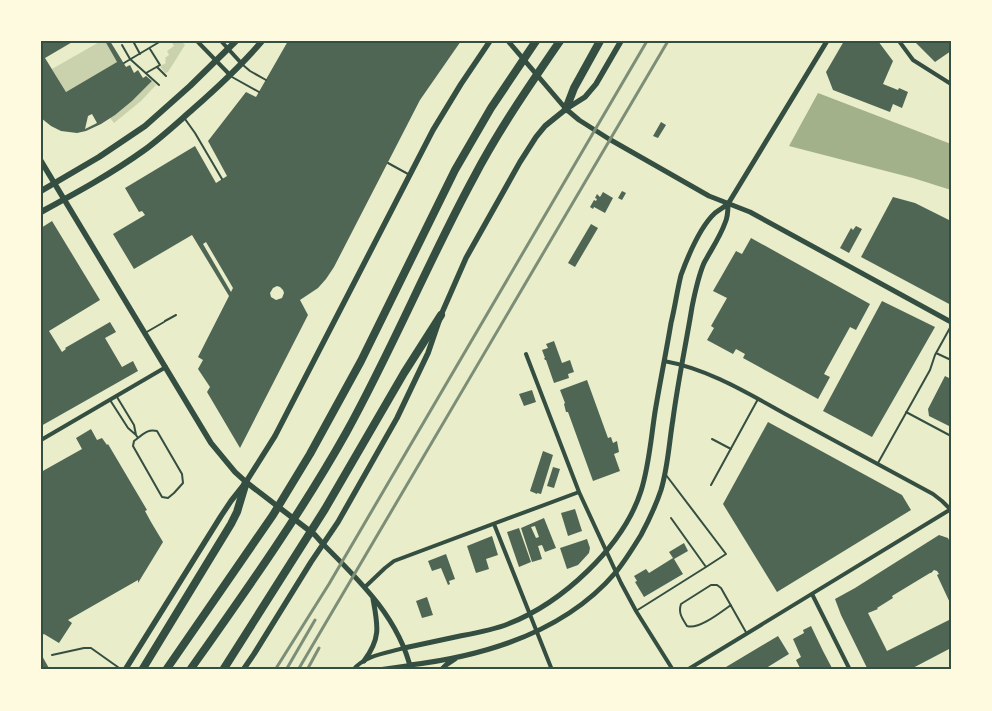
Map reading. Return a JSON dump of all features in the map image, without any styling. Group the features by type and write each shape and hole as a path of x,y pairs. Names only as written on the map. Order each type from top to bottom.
{"highway":[{"path":"190,670 282,538 346,434 379,371 473,178 491,146 560,41"},
{"path":"566,109 574,88 600,41"},
{"path":"166,670 266,526 292,485 349,385 455,170 477,131 534,44"},
{"path":"223,670 325,509 404,373 441,315"},
{"path":"144,667 231,524 237,512 246,482"}],"main road":[{"path":"41,191 99,157 145,126 164,111 236,41"},
{"path":"41,212 64,200 144,150 184,117 242,64 262,41"},
{"path":"124,670 221,516 268,448 442,115 490,41"},
{"path":"243,670 343,514 401,410 428,353 441,315 469,252 525,155 540,131 550,121 585,97 596,84 621,41"},
{"path":"41,161 212,443 235,472 315,535 323,544"}],"street":[{"path":"197,41 230,75"},
{"path":"221,41 242,64"},
{"path":"508,41 566,109 579,120 709,196 750,212 951,322"},
{"path":"364,660 404,648 495,628 530,614 579,580 606,550 636,504 646,472 678,286 685,264 698,238 710,220 728,204 827,41"},
{"path":"899,41 913,60 951,84"},
{"path":"374,670 410,668 458,657 498,646 536,632 573,610 602,587 616,572 636,544 661,490 670,447 672,421 694,296 710,251 726,222 728,204"},
{"path":"526,354 579,492 636,611 672,670"},
{"path":"664,361 682,364 711,375 758,399 933,494 951,510 687,670"},
{"path":"41,440 166,367"},
{"path":"365,588 394,561 579,492"},
{"path":"494,524 552,670"},
{"path":"323,544 373,596 394,628 404,648 410,668"},
{"path":"812,594 850,670"},
{"path":"353,670 371,651 377,635 373,596"},
{"path":"441,670 458,657"}],"lane":[{"path":"242,64 266,80"},
{"path":"230,75 259,92"},
{"path":"184,117 222,179"},
{"path":"388,163 410,175"},
{"path":"145,333 176,315"},
{"path":"878,464 930,370 936,353 951,326"},
{"path":"936,353 951,360"},
{"path":"116,396 134,425 137,437 133,446 162,497 168,498 183,483 182,474 157,431 152,430 137,437"},
{"path":"711,485 758,399"},
{"path":"110,400 128,428 137,437"},
{"path":"906,412 951,436"},
{"path":"712,439 730,449"},
{"path":"636,611 726,554 665,473"},
{"path":"671,518 706,567"},
{"path":"731,605 692,628 687,626 679,609 681,604 711,585 717,585 722,588 747,634"},
{"path":"52,655 90,648 124,670"}],"path":[{"path":"133,41 140,54"},
{"path":"124,63 161,41"},
{"path":"122,45 130,59 159,85"},
{"path":"146,73 160,65 150,48"},
{"path":"157,67 166,76"}],"shaded area":[{"path":"101,41 105,41 117,62 66,92 52,69"},
{"path":"171,41 181,41 185,45 168,72 165,73 160,66 166,63 165,58 169,55 167,51 174,46"},
{"path":"152,81 156,85 141,101 114,123 110,118 132,101"},
{"path":"818,93 951,144 951,190 913,178 789,146"}],"building":[{"path":"41,41 74,41 45,58 66,92 117,62 105,41 110,41 126,67 130,65 134,73 138,70 143,78 146,76 152,81 115,115 86,131 77,133 61,131 41,118","holes":["92,114 97,123 85,129 88,116"]},
{"path":"288,41 461,41 420,100 334,267 318,288 300,300 308,315 240,448 207,392 210,387 198,369 203,360 198,357 229,296 192,235 134,269 113,234 145,215 142,211 139,212 125,188 195,146 216,183 227,176 208,141 246,92 256,97","holes":["206,242 233,288 231,292 203,244","277,286 284,293 282,298 276,300 271,297 270,293"]},
{"path":"844,41 878,41 893,61 883,84 908,92 902,108 893,104 890,112 833,90 826,72"},
{"path":"914,41 951,41 951,51 935,62"},
{"path":"661,122 666,125 658,138 653,136"},
{"path":"622,191 626,193 622,200 618,198"},
{"path":"603,192 613,198 605,213 590,207 594,200 596,201 597,194 600,197"},
{"path":"893,197 915,203 951,221 951,305 861,257"},
{"path":"52,221 100,300 49,331 62,352 65,348 110,322 116,332 105,338 122,367 133,361 138,371 41,426 41,228"},
{"path":"591,224 598,228 575,267 568,263"},
{"path":"856,226 862,229 849,253 840,248 851,228 853,230"},
{"path":"751,238 870,304 856,330 850,327 824,374 830,377 818,399 743,358 745,354 736,349 733,354 707,340 714,328 711,326 727,298 713,291 736,251 742,254"},
{"path":"882,301 935,327 872,437 823,411"},
{"path":"554,341 562,363 570,360 574,372 568,374 569,378 554,383 542,350 548,348 546,344"},
{"path":"945,376 951,379 951,427 929,416 928,409"},
{"path":"587,380 608,438 611,437 613,443 617,441 619,452 614,454 620,471 593,481 568,412 566,412 560,390"},
{"path":"532,390 536,402 524,406 519,394"},
{"path":"768,422 902,495 911,510 777,592 723,504"},
{"path":"91,429 97,440 102,438 108,444 147,510 145,511 163,542 138,583 138,580 68,620 72,623 59,643 44,634 41,636 41,472 82,449 76,438"},
{"path":"543,451 553,455 541,494 537,494 530,491"},
{"path":"553,467 560,469 554,488 547,486"},
{"path":"575,509 582,531 568,536 561,513"},
{"path":"544,518 556,548 545,552 542,545 538,546 542,559 532,562 521,528","holes":["535,526 539,537 536,538 531,527"]},
{"path":"519,528 531,562 519,567 507,532"},
{"path":"939,535 948,538 951,544 951,605 937,575 939,574 934,570 892,596 893,598 878,609 868,613 887,651 951,619 951,648 909,670 868,670 835,599"},
{"path":"492,536 498,555 486,559 489,569 476,573 467,546"},
{"path":"587,539 590,548 589,553 578,565 567,569 560,548"},
{"path":"684,543 688,551 674,559 683,574 644,597 635,582 637,581 634,576 646,569 649,573 673,558 669,552"},
{"path":"446,554 455,579 449,581 450,584 448,585 441,568 432,571 428,561"},
{"path":"427,597 433,615 422,618 416,601"},
{"path":"811,626 833,670 801,670 796,660 801,657 793,639 804,633 803,630"},
{"path":"778,636 789,654 763,670 728,670 726,667"},
{"path":"41,654 50,670 41,670"}],"railway":[{"path":"275,670 329,584 647,41"},
{"path":"298,670 668,41"},
{"path":"286,670 315,620"},
{"path":"307,670 319,648"}]}
